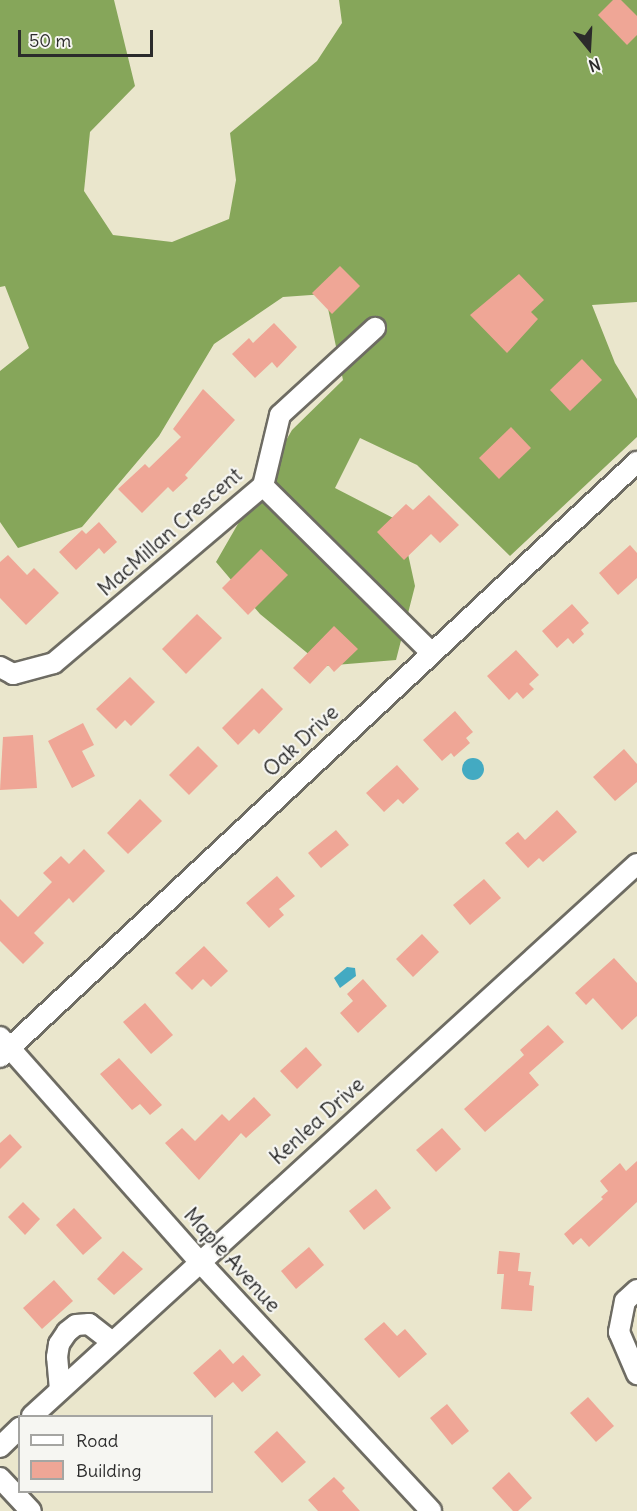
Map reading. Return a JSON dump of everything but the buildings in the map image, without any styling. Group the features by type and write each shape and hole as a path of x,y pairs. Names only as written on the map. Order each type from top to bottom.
{"street":[{"name":"MacMillan Crescent","path":"0,667 13,674 54,663 263,486 280,415 375,328"},
{"name":"Oak Drive","path":"3,1048 637,462"},
{"path":"263,486 431,652"},
{"name":"Kenlea Drive","path":"33,1415 111,1341 637,864"},
{"name":"Maple Avenue","path":"3,1048 431,1511"},
{"path":"637,1290 625,1301 619,1332 637,1374"},
{"path":"60,1390 59,1344 67,1332 76,1325 89,1324 111,1341"},
{"path":"0,1447 18,1430"},
{"path":"0,1478 31,1511"}],"green space":[{"path":"0,0 114,0 135,86 90,132 84,191 113,235 172,242 229,219 236,180 230,133 317,61 342,23 339,0 637,0 637,302 592,305 615,363 637,399 637,437 510,556 417,465 360,438 335,488 401,522 415,586 396,660 323,666 260,614 216,562 292,430 343,380 325,294 283,297 214,344 159,436 82,527 18,548 0,522 0,371 29,348 5,286 0,287"}],"water":[{"path":"473,758 483,765 484,769 477,779 473,780 463,773 462,769 469,759"},
{"path":"347,967 355,968 356,976 340,988 334,978"}]}
